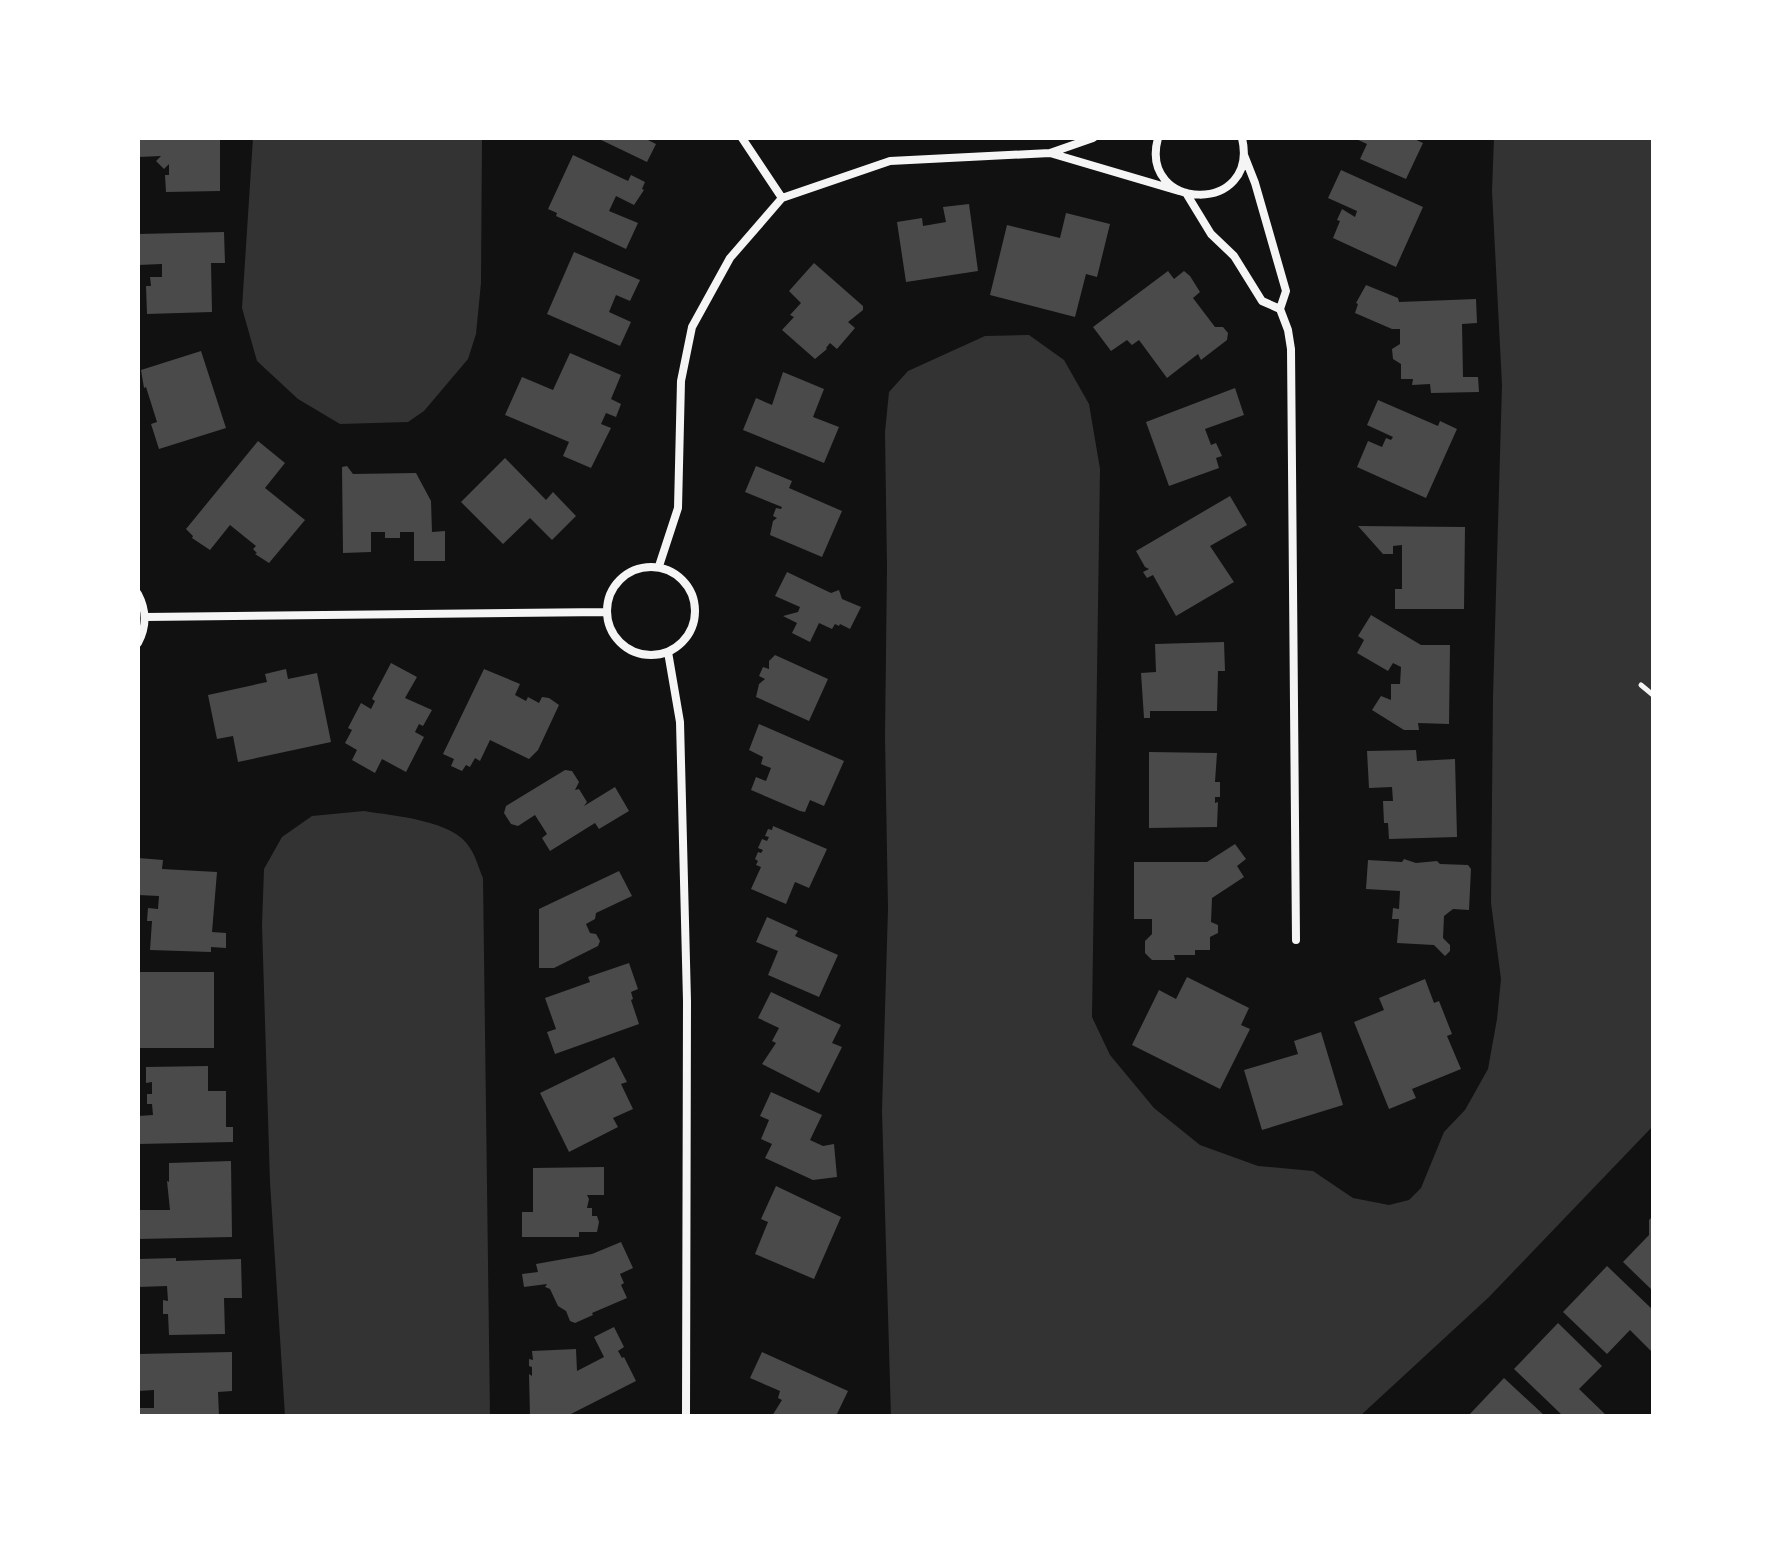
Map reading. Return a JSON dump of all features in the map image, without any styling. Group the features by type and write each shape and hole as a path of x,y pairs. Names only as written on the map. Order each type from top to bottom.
{"street":[{"path":"742,138 782,198"},
{"path":"659,566 678,508 681,381 692,327 730,258 782,198 890,161 1050,153 1093,138"},
{"path":"1158,138 1156,156 1160,171 1168,183 1183,192 1211,234 1234,256 1262,301 1280,309"},
{"path":"1050,153 1183,192 1208,195 1233,181 1241,169 1243,139"},
{"path":"1244,155 1286,291 1280,309 1291,349 1296,940"},
{"path":"659,566 685,581 693,594 696,609 689,635 680,645 655,655 629,649 611,630 606,612 611,591 619,580 644,567 659,566"},
{"path":"138,594 145,617 138,643"},
{"path":"145,617 606,612"},
{"path":"668,652 680,722 686,955 686,1416"}],"path":[{"path":"1641,685 1653,695"}],"shaded area":[{"path":"253,138 482,138 481,283 476,334 468,359 424,411 408,422 340,424 298,399 257,361 242,308"},
{"path":"1494,138 1653,138 1653,1126 1489,1297 1360,1416 891,1416 882,1111 888,909 885,432 889,392 908,371 985,336 1029,335 1064,360 1089,404 1100,469 1092,1017 1110,1055 1154,1108 1200,1145 1258,1166 1313,1171 1353,1198 1389,1205 1409,1200 1421,1188 1444,1132 1465,1110 1488,1069 1501,979 1491,903 1502,385 1492,191"},
{"path":"364,811 422,821 451,831 470,848 483,878 490,1416 285,1416 270,1182 262,925 264,869 282,837 312,816"}],"building":[{"path":"138,138 220,138 220,191 166,192 165,175 169,175 169,164 164,169 156,161 161,156 138,157"},
{"path":"597,138 644,138 656,144 647,162"},
{"path":"1354,138 1412,138 1423,143 1406,179 1360,159 1367,144"},
{"path":"573,155 628,181 631,175 645,182 644,190 634,205 616,196 609,211 638,223 626,249 556,216 557,213 548,209"},
{"path":"1341,170 1423,207 1396,267 1333,238 1342,209 1355,217 1357,211 1328,198"},
{"path":"969,204 978,271 906,282 897,222 922,218 923,226 946,222 943,207"},
{"path":"1066,213 1110,224 1097,277 1086,274 1075,317 990,295 1007,225 1060,238"},
{"path":"224,232 225,263 211,263 212,312 147,314 146,286 151,286 150,277 162,277 162,264 138,265 138,234"},
{"path":"574,252 640,280 630,301 616,295 609,312 631,322 620,346 547,314"},
{"path":"814,263 863,306 863,310 848,322 855,328 837,349 830,343 815,359 782,330 801,303 789,291"},
{"path":"1168,271 1174,279 1184,271 1190,276 1200,292 1193,298 1215,327 1223,327 1228,333 1227,340 1201,360 1198,354 1167,378 1139,340 1132,345 1127,340 1111,351 1093,327"},
{"path":"1366,285 1398,298 1399,302 1476,299 1477,323 1462,324 1463,377 1478,377 1479,392 1431,393 1430,384 1412,385 1413,379 1401,379 1401,364 1393,359 1392,349 1400,344 1400,329 1392,329 1355,313 1356,303"},
{"path":"201,351 226,428 159,449 151,424 157,422 144,388 141,370"},
{"path":"570,353 621,375 611,399 621,404 616,417 606,413 601,424 611,428 591,468 563,456 569,442 505,415 522,377 553,390"},
{"path":"783,372 824,389 813,417 839,427 824,463 743,430 756,398 772,405"},
{"path":"1235,388 1244,415 1205,429 1211,445 1216,443 1222,456 1216,458 1219,468 1169,486 1146,422"},
{"path":"1378,400 1438,426 1440,421 1457,429 1426,498 1357,467 1368,441 1382,447 1386,438 1391,440 1393,437 1367,425"},
{"path":"258,441 285,463 265,488 305,520 269,563 255,554 253,549 256,546 230,525 210,550 192,538 186,529"},
{"path":"505,458 546,500 553,492 576,516 552,540 530,518 503,544 461,502"},
{"path":"347,466 353,474 416,473 431,501 432,532 445,531 445,561 414,561 414,532 400,532 400,538 385,538 385,532 371,532 371,552 343,553 342,467"},
{"path":"756,466 792,481 789,488 842,511 822,557 770,535 773,521 777,518 773,516 776,508 782,507 745,492"},
{"path":"1230,496 1247,525 1210,546 1234,582 1176,616 1153,575 1147,578 1143,572 1149,569 1136,551"},
{"path":"1358,526 1465,527 1464,609 1395,609 1395,589 1402,589 1402,545 1393,546 1393,554 1383,554"},
{"path":"787,572 831,593 839,590 842,599 861,607 850,629 835,624 832,629 819,623 810,642 792,633 797,623 783,616 798,612 800,607 775,596"},
{"path":"1371,615 1421,645 1450,645 1449,724 1418,723 1419,730 1404,730 1372,710 1381,696 1391,700 1391,684 1400,684 1401,667 1393,663 1388,671 1357,653 1364,640 1358,636"},
{"path":"1224,642 1225,671 1218,671 1217,711 1150,711 1150,718 1144,718 1141,673 1156,672 1155,644"},
{"path":"775,655 828,679 809,721 756,697 759,684 765,679 759,676 763,667 769,669 769,661"},
{"path":"391,663 417,677 405,698 432,710 423,726 419,724 415,732 424,737 406,772 382,759 375,773 352,760 357,750 345,743 352,730 348,728 361,703 371,709 375,701 372,699"},
{"path":"286,669 288,679 317,673 331,742 238,762 233,736 217,739 208,695 267,682 265,674"},
{"path":"484,669 520,684 515,695 526,701 528,697 539,703 542,697 559,705 538,750 529,759 490,740 480,761 475,758 470,767 466,765 462,771 451,766 454,759 443,754"},
{"path":"759,724 844,761 824,806 810,800 805,812 800,811 751,790 756,777 766,781 771,768 761,764 763,757 749,750"},
{"path":"1416,750 1417,761 1455,759 1457,837 1389,839 1388,823 1384,823 1383,801 1393,801 1392,787 1369,788 1367,751"},
{"path":"1149,752 1217,753 1215,782 1220,782 1220,797 1215,797 1215,803 1218,802 1217,827 1149,828"},
{"path":"565,770 572,771 579,782 575,790 579,789 587,802 584,806 615,787 629,811 599,829 595,823 550,851 542,838 547,834 535,815 518,826 511,824 504,813 506,806"},
{"path":"773,826 827,849 809,888 795,882 786,904 751,889 761,867 756,865 758,861 755,859 758,852 763,850 758,848 762,839 767,841 769,837 765,836"},
{"path":"1235,844 1246,859 1237,866 1244,877 1212,898 1211,922 1218,925 1218,933 1210,937 1210,950 1195,950 1195,955 1174,955 1175,960 1152,960 1145,953 1145,941 1152,934 1152,919 1134,919 1134,862 1207,862"},
{"path":"138,858 163,860 162,869 217,872 212,932 226,933 226,948 211,947 211,952 150,950 152,921 147,921 148,908 158,909 159,896 138,895"},
{"path":"1404,859 1416,863 1437,861 1440,864 1468,865 1471,869 1469,910 1453,909 1444,916 1443,938 1450,945 1450,951 1445,956 1434,945 1397,943 1399,919 1392,919 1393,908 1399,909 1400,891 1366,889 1368,860 1402,862"},
{"path":"619,871 632,896 596,913 595,919 586,924 590,933 596,934 600,941 598,946 554,968 539,968 539,909"},
{"path":"767,917 798,931 795,936 838,955 819,997 768,975 778,951 756,942"},
{"path":"629,963 638,989 631,992 631,1000 639,1024 555,1054 547,1032 556,1029 545,998 590,982 588,977"},
{"path":"138,972 214,972 214,1048 140,1048"},
{"path":"1187,977 1249,1008 1241,1025 1250,1029 1220,1089 1132,1045 1159,990 1176,999"},
{"path":"1425,979 1434,1003 1439,1001 1452,1034 1447,1036 1461,1069 1412,1089 1416,1098 1389,1109 1354,1022 1384,1010 1379,998"},
{"path":"771,992 841,1025 832,1043 842,1047 819,1093 762,1064 776,1043 772,1041 779,1028 758,1018"},
{"path":"1321,1032 1343,1105 1262,1130 1244,1070 1298,1054 1294,1041"},
{"path":"614,1057 627,1082 621,1084 633,1109 613,1118 618,1127 569,1152 540,1093"},
{"path":"208,1066 208,1091 226,1091 226,1127 233,1127 233,1142 138,1144 138,1116 153,1115 152,1104 147,1104 147,1094 152,1094 152,1082 146,1083 146,1067"},
{"path":"771,1092 822,1115 810,1140 823,1146 834,1144 837,1177 813,1180 765,1158 772,1144 761,1139 769,1120 760,1116"},
{"path":"231,1161 232,1237 138,1239 138,1210 170,1210 169,1163"},
{"path":"604,1167 604,1195 587,1195 587,1208 592,1208 592,1216 597,1216 599,1222 597,1232 579,1232 579,1237 522,1237 522,1212 533,1212 533,1168"},
{"path":"776,1186 841,1217 814,1279 755,1254 768,1222 761,1219"},
{"path":"1653,1216 1653,1291 1623,1262 1649,1235 1649,1220"},
{"path":"621,1242 633,1268 620,1274 627,1298 593,1315 575,1323 570,1321 550,1289 545,1287 547,1284 524,1287 522,1274 538,1272 536,1264 592,1254"},
{"path":"176,1258 176,1261 241,1259 242,1298 224,1298 225,1334 169,1335 168,1314 163,1314 163,1300 168,1301 167,1286 138,1287 138,1259"},
{"path":"1607,1266 1653,1310 1653,1353 1630,1330 1607,1354 1563,1312"},
{"path":"1558,1323 1602,1366 1579,1389 1607,1416 1563,1416 1514,1369"},
{"path":"614,1327 624,1347 618,1351 636,1381 567,1416 530,1416 529,1374 532,1376 532,1367 529,1366 529,1359 533,1360 532,1351 576,1349 577,1371 604,1357 594,1337"},
{"path":"232,1352 232,1391 218,1392 219,1416 139,1416 139,1408 154,1408 154,1390 138,1391 138,1354"},
{"path":"762,1352 848,1391 836,1416 772,1416 782,1400 778,1398 780,1391 750,1378"},
{"path":"1504,1378 1545,1416 1468,1416"}]}
